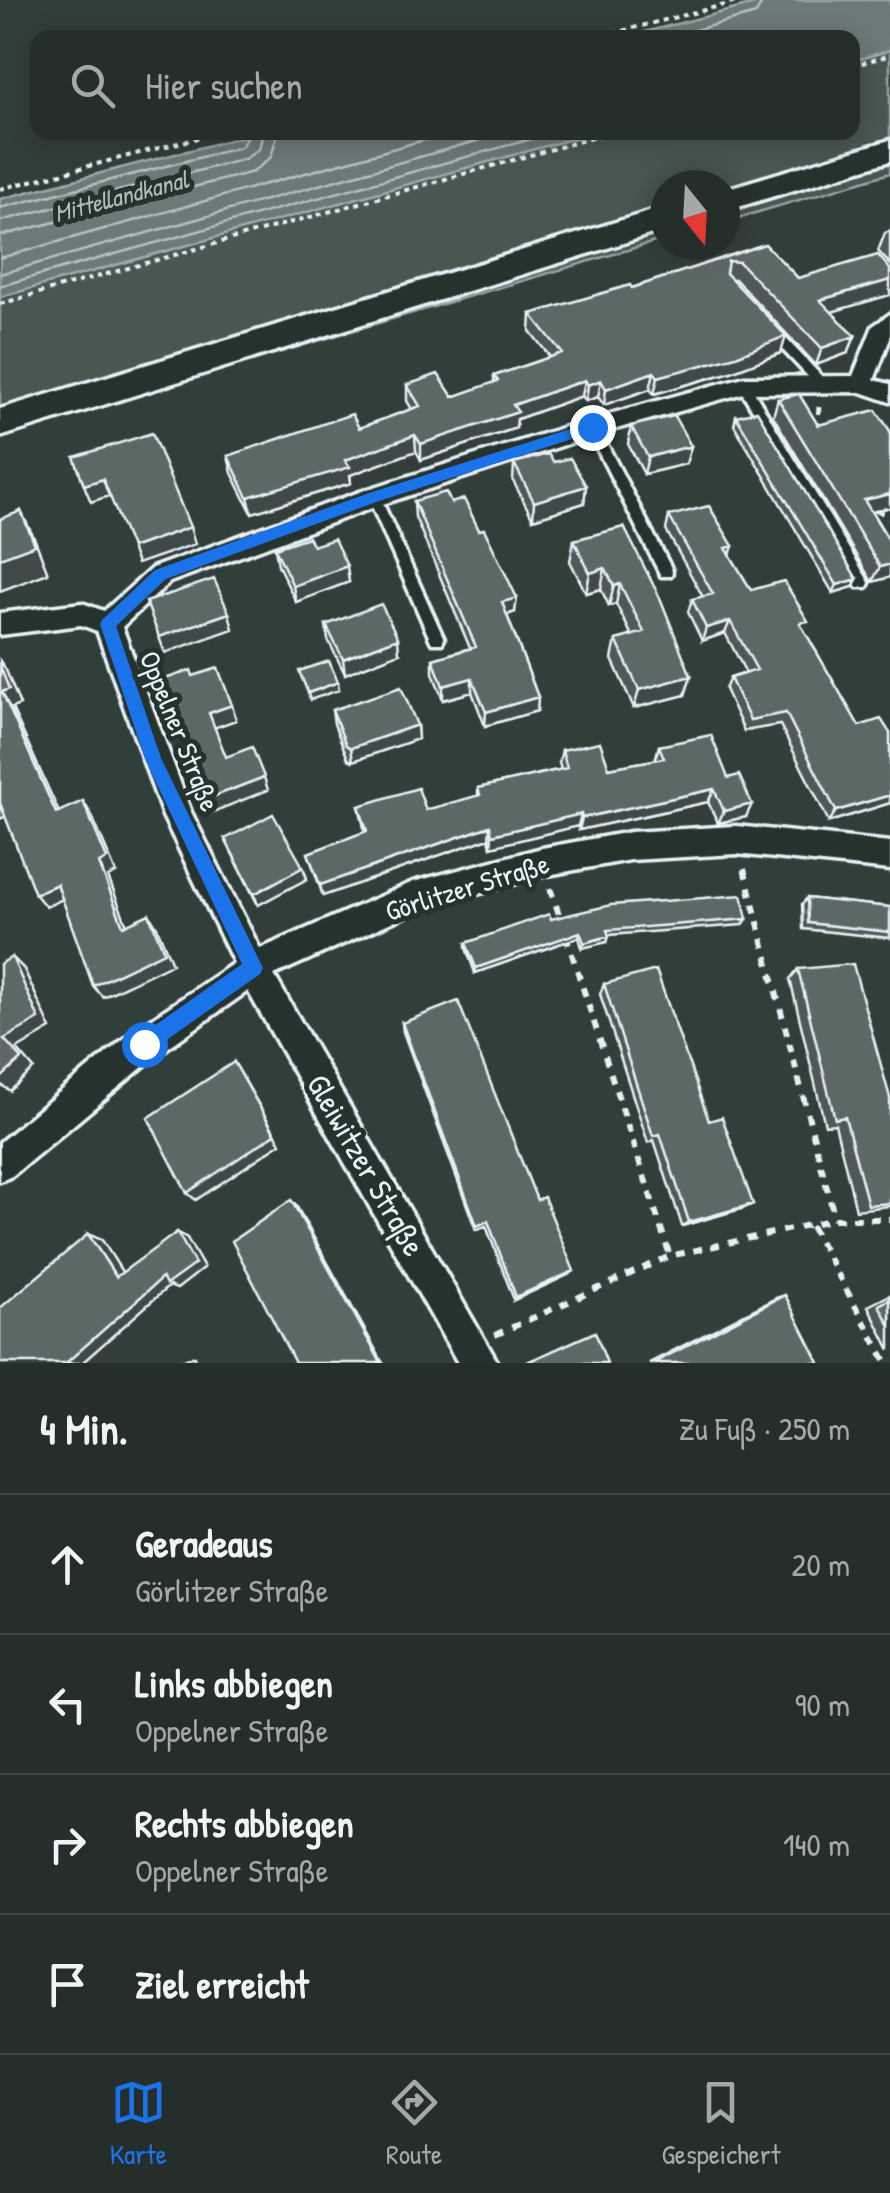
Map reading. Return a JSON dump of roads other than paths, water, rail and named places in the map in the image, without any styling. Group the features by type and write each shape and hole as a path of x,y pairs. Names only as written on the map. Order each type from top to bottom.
{"main road":[{"path":"740,195 890,150"},
{"path":"0,423 650,223"}],"street":[{"path":"861,384 881,332 890,322"},
{"path":"0,624 82,614 108,624 160,574 374,497 592,427 744,385 861,384 890,392"},
{"name":"Oppelner Straße","path":"108,624 153,759 254,968"},
{"name":"Görlitzer Straße","path":"0,1164 102,1077 254,968 413,897 542,862 630,846 736,840 890,856"},
{"name":"Gleiwitzer Straße","path":"254,968 474,1354"}],"lane":[{"path":"755,314 822,384"},
{"path":"744,385 862,583"},
{"path":"592,427 666,572"},
{"path":"374,497 438,638"}],"water":[{"path":"770,0 890,0 890,50 860,59 860,30 652,30"},
{"name":"Mittellandkanal","path":"230,140 568,140 0,297 0,199"}]}
